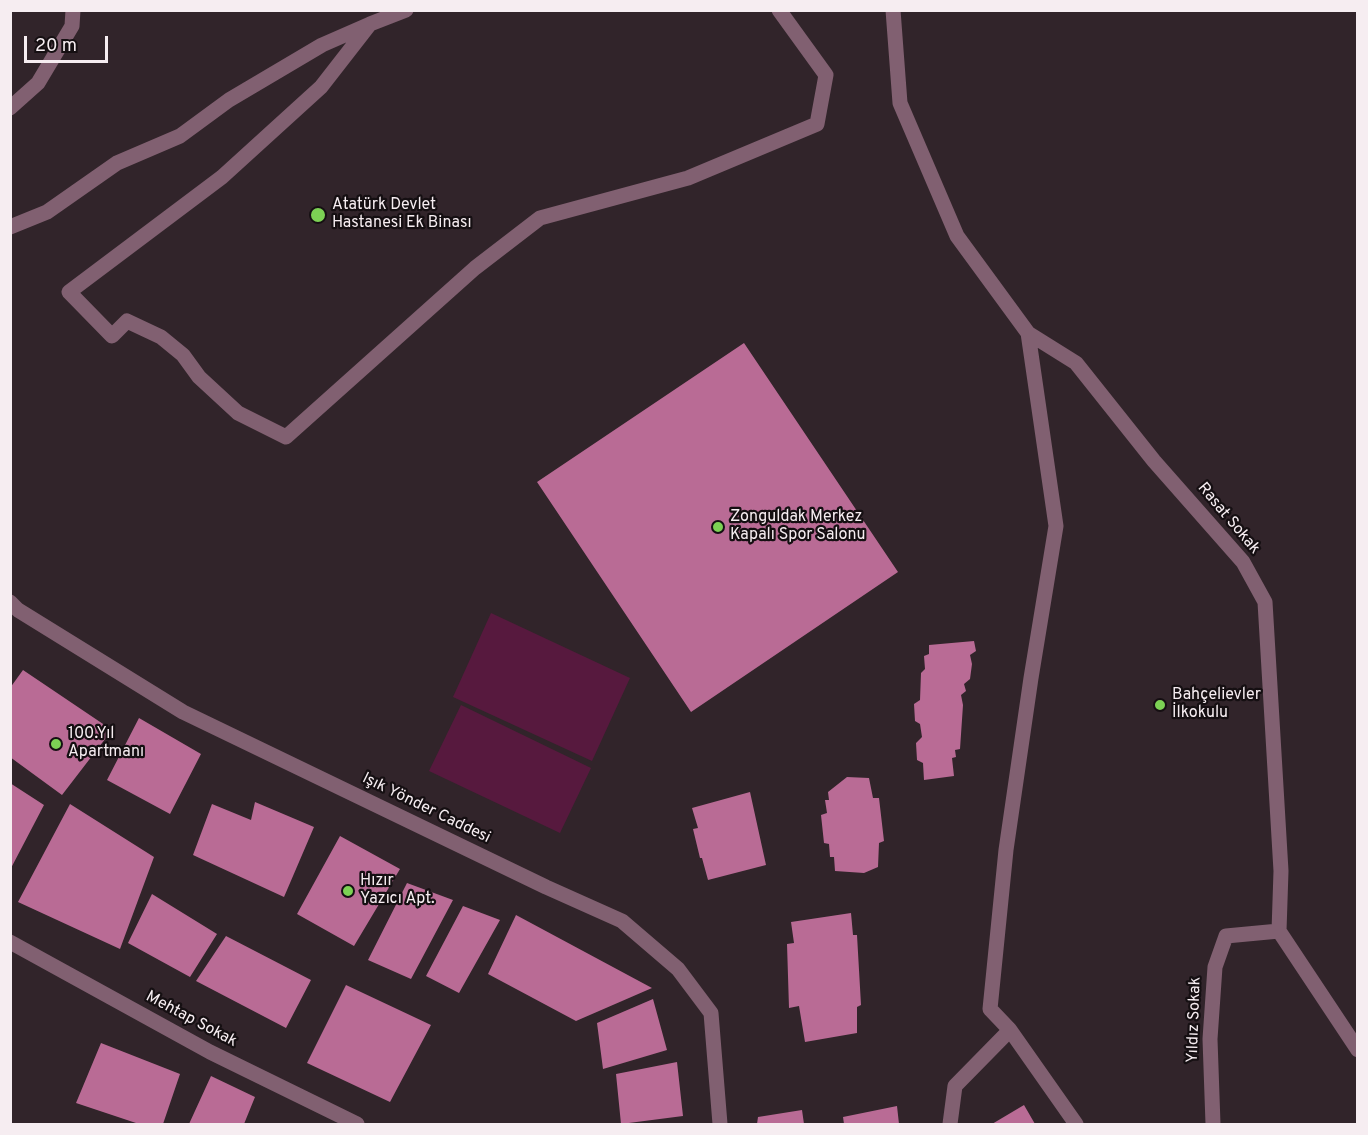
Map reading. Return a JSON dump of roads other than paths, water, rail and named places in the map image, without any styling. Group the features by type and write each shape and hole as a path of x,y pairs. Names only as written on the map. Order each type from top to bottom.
{"street":[{"path":"10,108 38,83 72,26 73,10"},
{"path":"10,227 47,212 117,163 180,136 229,100 322,45 406,10"},
{"path":"370,24 321,87 222,177 69,292 112,336 127,321 161,337 183,355 199,377 238,413 286,437 475,268 540,218 688,178 817,124 826,75 779,10"},
{"path":"893,10 900,103 957,237 1028,333 1056,526 1006,850 990,1009 1010,1030 1076,1125"},
{"name":"Rasat Sokak","path":"1028,333 1076,363 1154,461 1243,562 1265,602 1281,871 1279,931"},
{"name":"Işık Yönder Caddesi","path":"10,602 183,712 546,887 622,921 678,969 711,1013 720,1125"},
{"path":"1279,931 1358,1050"},
{"name":"Yıldız Sokak","path":"1213,1125 1210,1039 1215,967 1226,936 1279,931"},
{"name":"Mehtap Sokak","path":"10,942 210,1052 357,1125"},
{"path":"950,1125 955,1086 1010,1030"}],"place":[{"name":"Atatürk Devlet Hastanesi Ek Binası","path":"318,215"},
{"name":"Zonguldak Merkez Kapalı Spor Salonu","path":"718,527"},
{"name":"Bahçelievler İlkokulu","path":"1160,705"},
{"name":"100.Yıl Apartmanı","path":"56,744"},
{"name":"Hızır Yazıcı Apt.","path":"348,891"}]}
